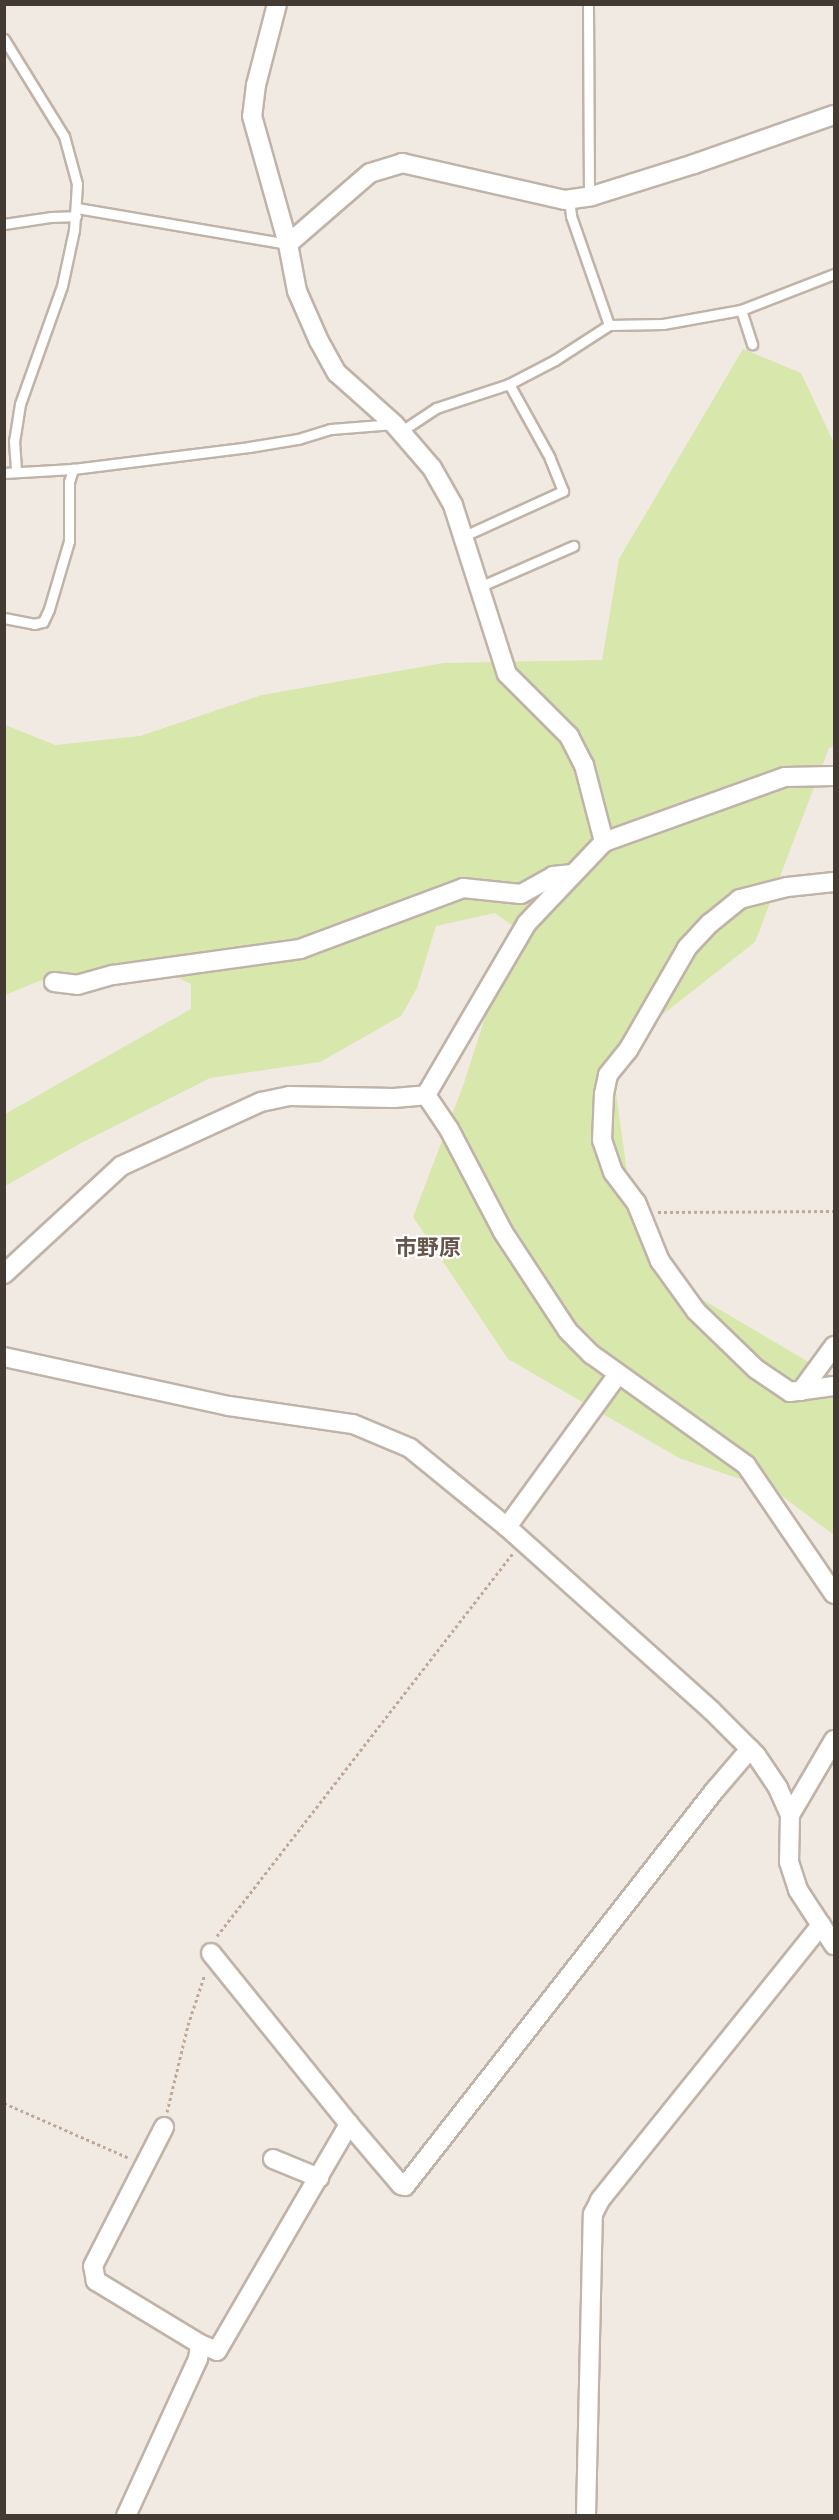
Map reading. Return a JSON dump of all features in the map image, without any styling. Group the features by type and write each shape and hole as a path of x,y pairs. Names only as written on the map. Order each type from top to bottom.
{"street":[{"path":"277,4 256,85 252,116 288,244 297,291 319,341 337,373 397,428 432,468 453,505 507,674 569,736 584,765 604,842"},
{"path":"288,244 370,173 402,163 569,199 592,196 694,165 834,116"},
{"path":"426,1095 527,923 604,842 785,777 834,776"},
{"path":"54,982 77,985 113,975 300,949 463,888 521,894 553,876 573,874"},
{"path":"834,882 787,887 740,899 710,923 687,948 628,1050 608,1075 604,1094 602,1140 613,1172 636,1202 660,1262 696,1311 756,1369 790,1392 834,1386"},
{"path":"4,1274 121,1166 261,1102 289,1096 394,1098 426,1095"},
{"path":"426,1095 448,1130 503,1232 568,1331 591,1354 746,1465 834,1594"},
{"path":"801,1390 834,1346"},
{"path":"4,1357 229,1406 353,1424 410,1448 507,1527 711,1710 750,1749 778,1788 790,1815 789,1862 798,1890 834,1945"},
{"path":"507,1527 618,1374"},
{"path":"790,1815 834,1740"},
{"path":"211,1953 349,2124 401,2185 405,2186 412,2181 715,1790 750,1749"},
{"path":"585,2516 593,2214 600,2200 821,1925"},
{"path":"164,2127 93,2266 96,2281 200,2344 216,2351 349,2124"},
{"path":"273,2159 319,2178"},
{"path":"126,2516 198,2359 200,2344"}],"lane":[{"path":"588,4 589,186 592,196"},
{"path":"4,39 64,136 73,162 76,212 62,286 20,404 14,441 16,472"},
{"path":"569,199 571,216 609,325"},
{"path":"4,225 76,212 288,244"},
{"path":"4,473 73,470 259,446 298,439 331,429 397,428 436,408 509,384 555,360 609,325 663,324 741,310 834,274"},
{"path":"741,310 752,344"},
{"path":"464,536 563,491 550,458 509,384"},
{"path":"4,618 34,624 43,622 69,541 69,482 73,470"},
{"path":"479,587 573,546"}],"path":[{"path":"656,1212 834,1211"},
{"path":"164,2127 188,2025 218,1932 522,1541"},
{"path":"4,2103 144,2165"}],"green space":[{"path":"743,349 801,373 834,443 834,746 829,748 755,942 611,1055 632,1210 700,1298 834,1377 834,1535 775,1491 679,1458 508,1359 413,1217 464,1083 514,927 495,913 436,926 417,988 401,1016 320,1062 210,1078 81,1143 5,1186 5,1114 191,1009 191,984 146,962 39,981 5,995 5,725 55,745 140,736 262,695 444,663 602,660 619,559"}],"district":[{"name":"市野原","path":"428,1248"}]}
